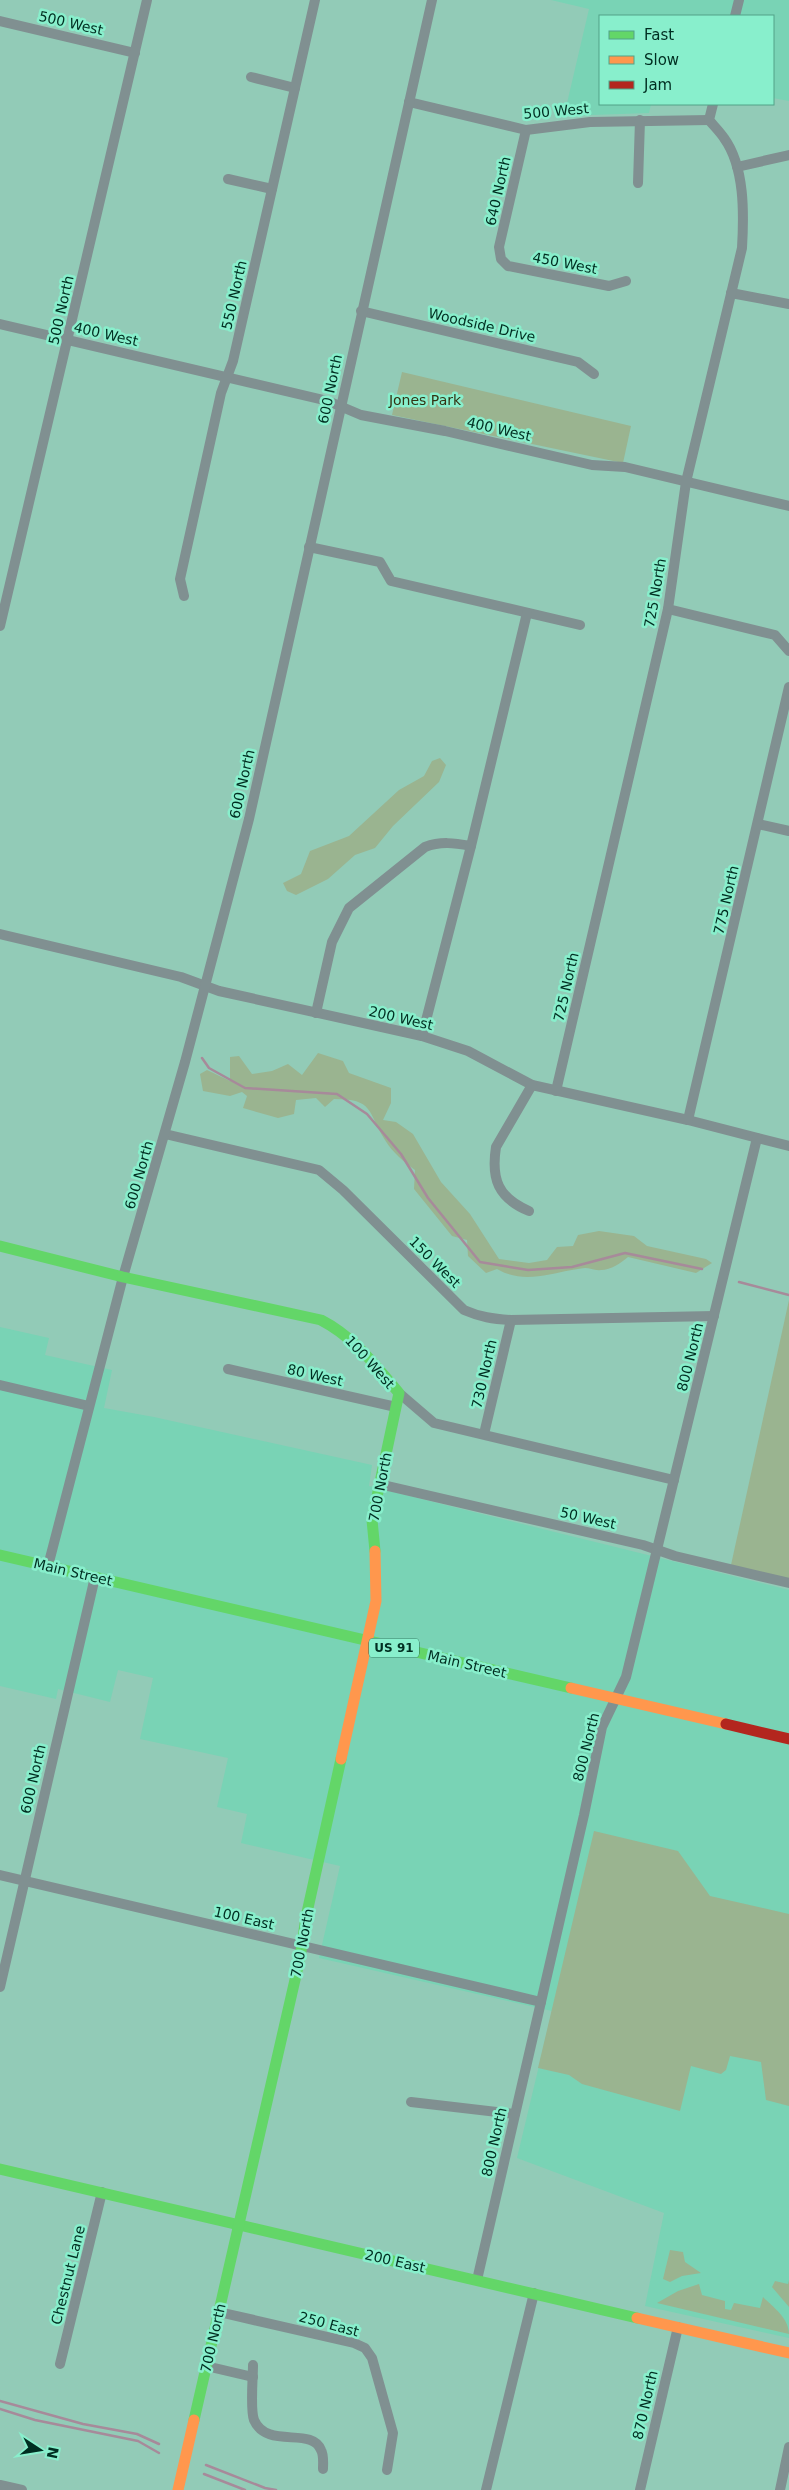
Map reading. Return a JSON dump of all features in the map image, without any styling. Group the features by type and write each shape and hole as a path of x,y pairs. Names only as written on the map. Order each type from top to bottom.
{"main road":[{"name":"100 West","path":"0,1246 123,1276 321,1320 338,1328 352,1340 399,1392"},
{"name":"700 North","path":"178,2490 302,1946 376,1601 377,1579 372,1520 399,1392"},
{"name":"Main Street","path":"0,1555 366,1642 789,1739"},
{"name":"200 East","path":"0,2169 789,2354"}],"street":[{"name":"500 North","path":"0,626 147,0"},
{"name":"550 North","path":"184,596 180,580 221,393 233,361 315,0"},
{"name":"600 North","path":"48,1566 123,1276 206,987 249,819 432,0"},
{"path":"735,15 739,0"},
{"name":"500 West","path":"0,21 135,52"},
{"path":"251,77 295,88"},
{"name":"500 West","path":"409,102 526,130 590,122 709,120"},
{"path":"709,120 713,105"},
{"path":"638,183 640,120"},
{"name":"725 North","path":"556,1091 668,609 686,482 742,248 745,212 737,167 725,139 709,120"},
{"name":"640 North","path":"501,259 499,247 526,130"},
{"path":"737,167 789,155"},
{"path":"228,179 272,190"},
{"name":"450 West","path":"501,259 508,266 609,286 626,281"},
{"path":"731,294 789,304"},
{"name":"Woodside Drive","path":"361,311 578,362 594,374"},
{"name":"400 West","path":"0,324 227,376 340,406 361,415 445,431 592,465 625,467 789,506"},
{"path":"309,547 380,562 391,581 580,625"},
{"path":"668,609 775,635 789,650"},
{"path":"422,1036 471,846 527,613"},
{"name":"775 North","path":"688,1120 789,687"},
{"path":"758,824 789,831"},
{"path":"316,1013 332,942 349,908 425,847 435,843 449,842 471,846"},
{"name":"200 West","path":"0,934 181,977 206,987 422,1036 468,1051 532,1085 688,1120 789,1146"},
{"path":"529,1211 513,1205 504,1197 496,1178 494,1158 496,1147 532,1085"},
{"name":"150 West","path":"165,1134 319,1170 337,1184 464,1310 490,1319 714,1316"},
{"name":"800 North","path":"477,2280 602,1727 626,1677 756,1138"},
{"name":"730 North","path":"484,1434 510,1320"},
{"name":"80 West","path":"228,1369 396,1407"},
{"path":"0,1385 89,1406"},
{"name":"100 West","path":"399,1392 434,1423 674,1480"},
{"name":"50 West","path":"379,1484 789,1583"},
{"name":"600 North","path":"0,1987 95,1577"},
{"name":"100 East","path":"0,1875 541,2002"},
{"path":"411,2102 515,2114"},
{"name":"Chestnut Lane","path":"60,2364 102,2192"},
{"path":"486,2490 534,2293"},
{"name":"250 East","path":"219,2312 336,2338 365,2348 372,2358 393,2432 387,2470"},
{"name":"870 North","path":"640,2490 678,2327"},
{"path":"253,2365 253,2418 261,2430 274,2436 306,2439 315,2443 321,2450 323,2469"},
{"path":"206,2366 253,2377"},
{"path":"780,2490 789,2447"},
{"path":"0,2485 22,2490"}],"shaded area":[{"path":"551,0 789,0 789,101 774,98 774,15 599,15 599,105 651,105 649,113 564,116 589,9"},
{"path":"0,1327 49,1338 45,1355 112,1370 104,1408 154,1417 372,1465 369,1486 789,1590 789,2338 645,2306 664,2213 517,2158 552,2011 319,1958 340,1866 241,1843 247,1814 217,1807 228,1758 140,1739 153,1678 118,1670 110,1702 58,1689 56,1699 0,1686"}],"green space":[{"name":"Jones Park","path":"402,372 631,426 623,463 392,415"},
{"path":"440,758 446,765 439,782 393,826 375,848 355,855 328,879 296,895 287,891 283,883 301,874 310,851 349,836 399,790 424,776 432,761"},
{"path":"318,1053 343,1061 349,1073 391,1088 391,1103 383,1120 396,1122 413,1134 441,1182 470,1214 499,1259 529,1263 547,1260 557,1247 573,1246 578,1235 599,1231 634,1236 647,1246 706,1259 712,1263 696,1273 628,1257 616,1266 605,1270 585,1268 530,1277 508,1274 497,1269 486,1273 468,1256 467,1240 452,1236 414,1189 415,1170 391,1149 372,1114 363,1104 356,1101 334,1099 325,1107 316,1098 296,1100 294,1114 278,1118 243,1108 247,1096 242,1092 230,1096 203,1091 200,1074 207,1070 230,1081 230,1057 239,1056 252,1074 272,1071 288,1064 302,1075"},
{"path":"789,1300 789,1579 731,1565"},
{"path":"594,1831 678,1851 710,1896 789,1914 789,2106 766,2100 761,2062 730,2056 726,2070 721,2074 691,2066 680,2111 582,2084 569,2075 538,2068"},
{"path":"670,2250 683,2252 685,2262 701,2273 682,2276 670,2282 663,2279"},
{"path":"789,2280 789,2307 772,2287 775,2281 788,2284"},
{"path":"699,2284 702,2295 725,2301 725,2309 731,2310 734,2303 760,2308 763,2297 783,2318 789,2334 657,2303 678,2291"}],"waterway":[{"path":"202,1058 209,1068 245,1088 337,1094 367,1114 401,1154 428,1198 480,1262 528,1270 572,1267 625,1253 702,1269"},
{"path":"739,1282 789,1295"},
{"path":"0,2401 83,2424 137,2434 159,2444"},
{"path":"0,2409 35,2420 138,2441 159,2453"},
{"path":"206,2465 265,2488 276,2490"},
{"path":"204,2474 245,2490"}],"traffic: fast":[{"path":"0,1246 123,1277 321,1320 354,1343 399,1393 372,1520 375,1551"},
{"path":"0,1555 571,1688"},
{"path":"194,2420 300,1958 306,1917 341,1759"},
{"path":"0,2169 637,2318"}],"traffic: slow":[{"path":"341,1759 376,1601 375,1551"},
{"path":"571,1688 726,1724"},
{"path":"637,2318 789,2353"},
{"path":"178,2490 194,2420"}],"traffic: jam":[{"path":"726,1724 789,1739"}]}
